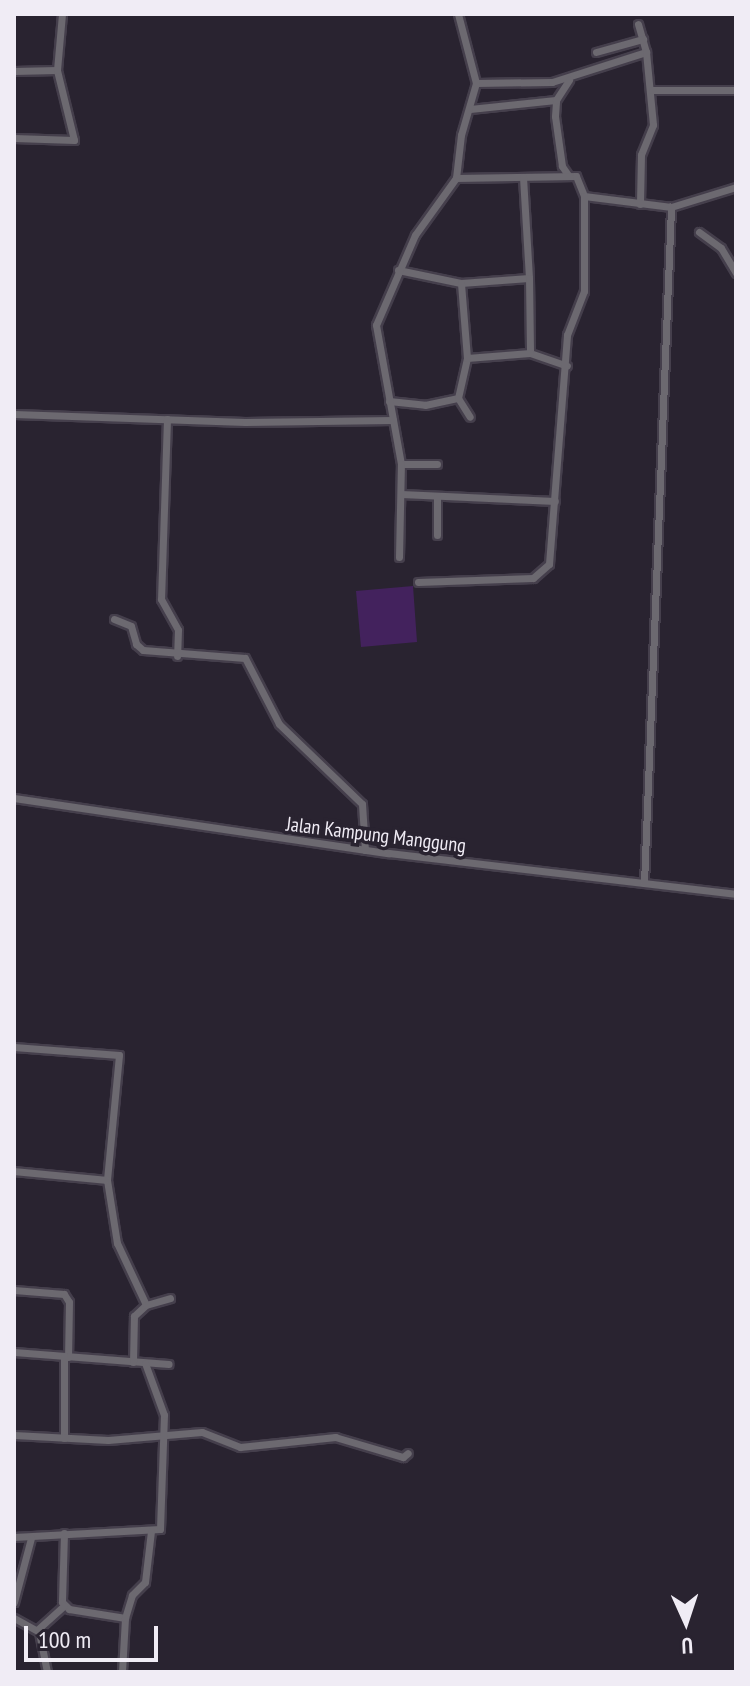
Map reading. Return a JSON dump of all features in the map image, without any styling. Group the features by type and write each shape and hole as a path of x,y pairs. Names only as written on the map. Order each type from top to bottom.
{"street":[{"path":"14,138 74,140 57,70 62,14"},
{"path":"399,557 401,464 376,325 422,222 456,178 476,83 458,14"},
{"path":"638,24 652,90 652,131 640,162 640,204"},
{"path":"596,52 643,39"},
{"path":"476,83 542,83 571,78 646,52"},
{"path":"14,71 57,70"},
{"path":"568,175 557,136 556,100 571,78"},
{"path":"652,90 736,90"},
{"path":"470,109 556,100"},
{"path":"418,582 543,574 551,555 567,335 584,291 582,181 568,175 456,178"},
{"path":"523,177 530,353"},
{"path":"584,196 671,207 736,187"},
{"path":"644,883 671,207"},
{"path":"699,232 721,248 736,273"},
{"path":"398,270 461,283 529,278"},
{"path":"461,283 467,358 458,398 470,417"},
{"path":"467,358 530,353 567,366"},
{"path":"389,401 425,405 458,398"},
{"path":"14,414 167,419 393,420"},
{"path":"167,419 161,599 178,630 177,656"},
{"path":"401,464 437,464"},
{"path":"401,494 555,501"},
{"path":"437,496 437,535"},
{"path":"114,619 131,626 139,648 177,656 245,658 279,724 362,804 365,850"},
{"name":"Jalan Kampung Manggung","path":"14,798 365,850 736,894"},
{"path":"14,1047 119,1055 107,1180 117,1243 146,1305"},
{"path":"14,1171 107,1180"},
{"path":"14,1290 64,1294 69,1302 64,1438"},
{"path":"133,1362 134,1316 146,1305 170,1298"},
{"path":"14,1352 169,1364"},
{"path":"14,1537 159,1530 162,1521 162,1402 145,1363"},
{"path":"14,1435 119,1440 206,1432 240,1447 335,1437 403,1457 408,1453"},
{"path":"122,1672 125,1618 132,1595 145,1582 151,1531"},
{"path":"37,1630 64,1606 64,1533"},
{"path":"14,1602 31,1538"},
{"path":"64,1606 125,1618"},
{"path":"14,1618 37,1630 47,1672"}],"shaded area":[{"path":"413,586 417,642 361,647 356,591"}]}
